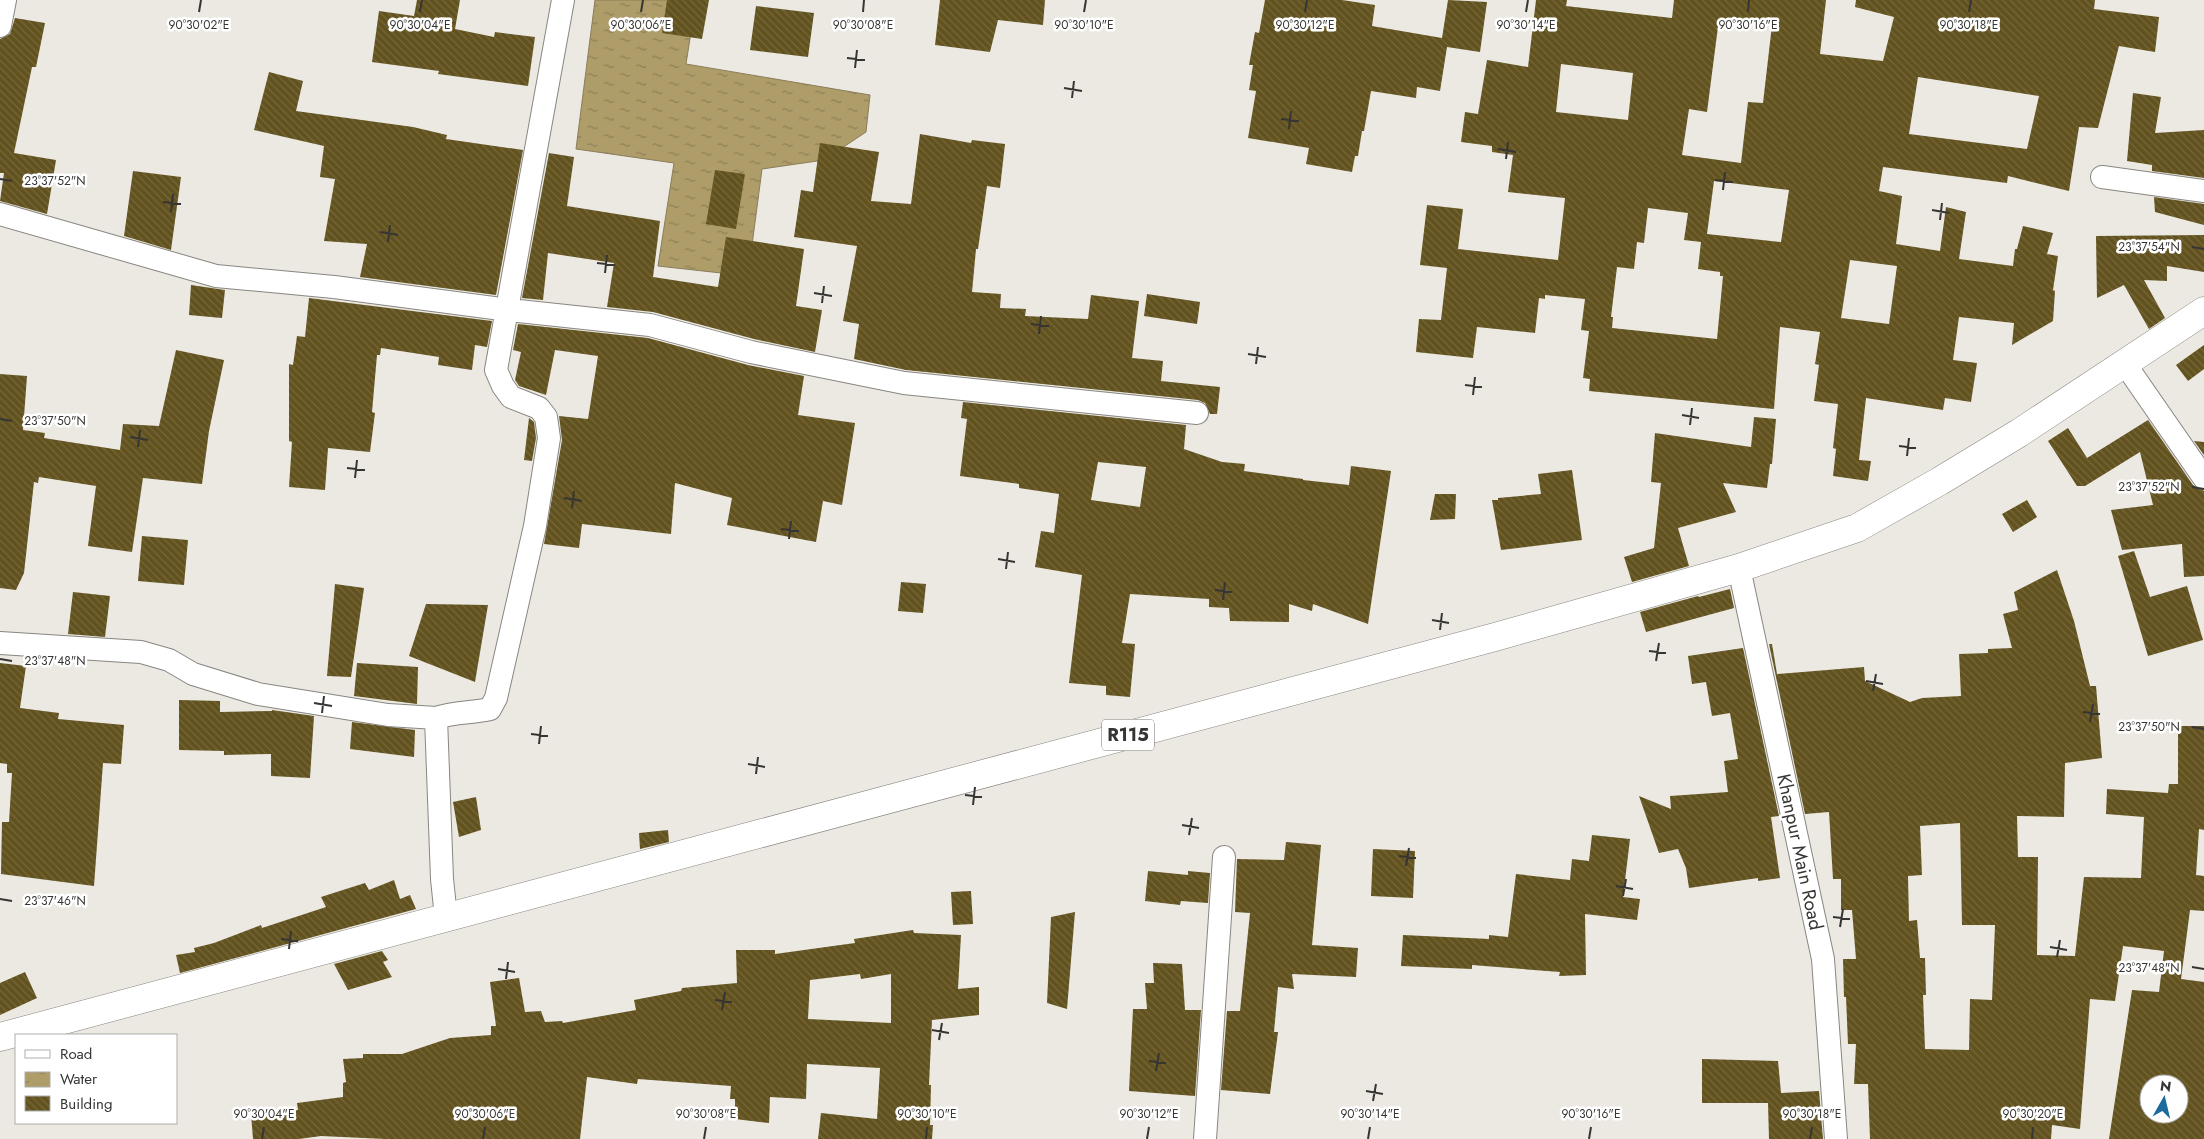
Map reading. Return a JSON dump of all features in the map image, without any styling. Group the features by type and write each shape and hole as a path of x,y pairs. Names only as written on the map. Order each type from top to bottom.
{"main road":[{"name":"R115","path":"0,1037 1495,637 1739,568 1857,528 1940,482 2204,312"}],"street":[{"path":"0,26 5,0"},
{"path":"0,643 141,652 169,660 193,674 258,694 388,715 436,718 451,713 490,709 496,698 535,526 549,438 546,417 539,408 512,396 503,386 496,370 563,0"},
{"path":"2102,176 2204,190"},
{"path":"0,214 216,276 334,287 508,310 650,325 751,352 904,383 1197,412"},
{"path":"2124,364 2204,478"},
{"name":"Khanpur Main Road","path":"1739,568 1823,959 1836,1139"},
{"path":"436,718 442,880 446,917"},
{"path":"1205,1139 1224,857"}],"water":[{"path":"595,0 696,0 686,64 870,95 866,132 824,160 762,169 748,276 658,266 674,163 576,149"}],"building":[{"path":"417,0 460,0 455,29 494,37 495,32 535,37 528,86 438,74 439,71 372,62 379,11 414,16"},
{"path":"667,0 709,0 702,39 662,33"},
{"path":"940,0 1045,0 1043,25 998,20 990,52 935,45"},
{"path":"1265,0 1342,0 1375,5 1372,26 1442,38 1448,0 1487,2 1480,52 1447,47 1440,91 1417,87 1416,98 1371,91 1364,131 1362,131 1358,156 1355,156 1352,172 1306,164 1309,148 1248,138 1256,91 1249,90 1253,65 1249,65 1255,32 1259,33"},
{"path":"1536,0 1567,0 1566,6 1672,18 1674,0 1826,0 1820,54 1883,61 1894,17 1855,7 1856,0 2095,0 2094,9 2159,17 2155,52 2119,46 2098,128 2079,127 2069,191 2008,176 2007,183 1883,167 1879,191 1902,196 1896,244 1940,251 1946,207 1966,212 1959,259 2013,266 2015,249 2017,249 2023,226 2053,233 2047,254 2058,256 2053,290 2055,291 2053,321 2012,345 2014,323 1959,317 1953,360 1977,363 1971,402 1945,398 1943,410 1866,398 1859,460 1871,461 1868,481 1833,476 1836,449 1833,448 1838,404 1814,401 1819,365 1815,364 1820,332 1780,327 1774,409 1589,391 1590,379 1583,378 1589,331 1581,330 1585,299 1545,295 1545,299 1539,298 1535,333 1477,327 1473,358 1416,352 1419,319 1441,320 1447,268 1420,265 1427,205 1463,209 1458,249 1558,260 1565,198 1508,192 1513,155 1492,152 1492,146 1461,142 1465,112 1478,114 1487,60 1528,67","holes":["1719,19 1772,25 1763,103 1748,102 1741,163 1682,155 1689,109 1707,112","1561,64 1633,73 1628,120 1556,112","1918,77 2039,96 2027,149 1909,134","1714,181 1789,190 1781,242 1707,234","1648,208 1688,213 1684,240 1701,242 1698,269 1720,272 1720,276 1723,276 1717,339 1612,328 1613,317 1611,317 1617,267 1634,269 1637,242 1644,243","1850,260 1897,266 1889,324 1841,318"]},
{"path":"756,6 814,13 808,57 750,50"},
{"path":"15,18 45,23 36,67 32,67 14,153 56,160 47,214 0,201 4,173 0,173 0,39 10,34"},
{"path":"269,72 303,81 296,111 413,127 447,135 446,139 523,150 496,295 360,277 367,244 324,241 335,179 320,177 324,146 254,130"},
{"path":"2133,93 2161,97 2155,133 2204,130 2204,178 2152,171 2152,165 2127,161"},
{"path":"920,134 971,143 972,140 1005,144 1000,188 987,186 978,249 976,249 972,292 1001,294 1000,308 1026,309 1025,316 1088,319 1091,295 1139,301 1132,358 1163,361 1161,381 1220,387 1217,414 1210,414 1205,403 1198,400 906,370 854,359 859,324 843,321 857,246 794,237 801,190 813,192 820,143 879,152 871,201 911,204"},
{"path":"549,153 574,157 567,206 660,221 653,277 718,287 726,237 804,249 796,306 822,310 815,352 754,339 653,312 607,307 614,263 548,253 543,300 522,298"},
{"path":"715,170 745,174 736,229 706,224"},
{"path":"133,171 181,177 171,250 124,236"},
{"path":"2154,197 2204,204 2204,225 2155,212"},
{"path":"2204,235 2204,272 2167,266 2167,281 2144,280 2165,318 2149,329 2124,285 2097,298 2096,236"},
{"path":"191,285 225,290 222,318 189,315"},
{"path":"1147,294 1200,302 1197,324 1144,316"},
{"path":"309,298 492,321 487,347 475,345 472,370 438,365 439,357 381,348 380,355 377,355 372,412 375,413 370,452 328,448 325,490 289,487 292,442 289,441 289,364 293,365 297,336 305,337"},
{"path":"518,324 648,338 748,365 804,376 798,415 855,423 842,505 823,501 816,542 727,525 732,498 675,483 671,534 582,524 579,548 544,544 562,440 559,416 588,419 598,356 555,350 546,395 519,386 515,380 521,352 513,350"},
{"path":"2204,345 2204,369 2188,381 2176,365"},
{"path":"176,350 224,360 209,431 202,484 143,478 132,552 88,546 96,486 39,477 38,483 34,482 24,573 16,590 0,588 0,374 27,376 23,430 45,433 44,438 120,450 123,424 159,426"},
{"path":"963,402 1186,425 1184,449 1222,462 1245,464 1244,471 1349,485 1351,466 1391,471 1368,624 1313,604 1312,611 1289,604 1289,622 1230,621 1229,608 1209,607 1209,599 1130,594 1122,643 1135,644 1130,697 1106,695 1106,686 1069,683 1082,575 1035,567 1041,531 1054,533 1059,494 1019,488 1019,484 960,476 967,419 961,418","holes":["1098,462 1146,467 1140,507 1091,500"]},
{"path":"1754,417 1776,419 1772,464 1770,464 1767,488 1723,483 1736,512 1678,528 1689,566 1632,582 1624,557 1654,548 1661,483 1651,482 1655,433 1751,447"},
{"path":"529,418 534,422 536,438 532,461 524,460"},
{"path":"2148,420 2193,485 2204,491 2204,576 2184,577 2182,544 2122,550 2111,510 2153,505 2140,452 2085,486 2077,486 2048,441 2068,428 2087,458"},
{"path":"2194,441 2204,442 2204,455"},
{"path":"1572,470 1582,540 1501,550 1492,500 1541,494 1538,474"},
{"path":"1435,494 1456,494 1455,519 1430,520"},
{"path":"2027,500 2037,517 2013,532 2002,514"},
{"path":"142,536 188,540 184,585 138,581"},
{"path":"2134,551 2150,597 2187,586 2203,640 2148,656 2118,556"},
{"path":"2057,570 2074,621 2090,686 2096,686 2102,758 2065,763 2064,817 2017,816 2018,857 2038,857 2037,955 2075,956 2084,877 2141,878 2144,817 2106,814 2107,789 2168,793 2169,784 2178,784 2178,726 2204,726 2204,830 2199,829 2196,875 2204,876 2204,911 2190,910 2181,979 2204,982 2204,1139 2109,1139 2132,990 2159,992 2164,951 2123,946 2115,1001 2090,999 2080,1129 2052,1125 2051,1139 1870,1139 1868,1084 1854,1084 1856,1044 1848,1044 1846,997 1844,997 1843,959 1856,959 1852,910 1841,910 1841,879 1833,879 1829,812 1805,814 1769,644 1772,644 1777,674 1864,667 1865,681 1910,702 1922,698 1961,696 1959,654 1988,653 1988,649 2012,648 2003,614 2018,610 2014,592","holes":["1960,823 1962,925 1995,925 1992,1000 1970,999 1969,1050 1925,1049 1923,995 1926,995 1925,958 1920,958 1917,920 1909,921 1908,876 1922,875 1920,826"]},
{"path":"901,582 926,584 923,613 898,611"},
{"path":"335,584 364,588 351,677 327,676"},
{"path":"1730,589 1734,608 1646,632 1640,612"},
{"path":"73,592 110,596 105,637 68,634"},
{"path":"426,604 488,605 475,682 409,656"},
{"path":"1743,648 1779,816 1771,817 1780,878 1758,881 1758,878 1689,888 1686,868 1678,849 1659,853 1639,796 1671,809 1670,796 1728,792 1724,761 1738,759 1730,713 1712,716 1706,682 1692,684 1688,656"},
{"path":"0,663 26,666 20,708 59,713 58,719 124,725 121,764 103,763 94,886 1,874 2,822 9,822 12,773 7,773 7,764 0,763"},
{"path":"357,663 418,667 417,704 354,696"},
{"path":"179,700 220,701 220,712 272,710 314,716 310,778 271,776 271,754 224,755 224,751 179,750"},
{"path":"352,722 415,730 414,757 350,749"},
{"path":"476,797 481,830 459,837 453,802"},
{"path":"668,830 669,842 640,849 639,833"},
{"path":"1592,835 1630,839 1623,897 1640,899 1637,920 1585,914 1586,975 1559,976 1560,972 1472,965 1472,969 1401,966 1403,935 1489,939 1489,935 1508,937 1516,874 1570,880 1572,859 1589,861"},
{"path":"1286,842 1321,845 1312,945 1358,948 1356,977 1292,974 1294,989 1278,987 1274,1032 1278,1032 1270,1094 1221,1090 1227,1011 1240,1011 1250,913 1235,912 1237,859 1284,860"},
{"path":"1373,849 1415,851 1413,898 1371,896"},
{"path":"1148,871 1188,875 1188,871 1210,873 1208,903 1181,901 1180,905 1145,901"},
{"path":"394,880 400,899 410,895 416,909 180,973 176,955 195,952 194,948 214,943 261,925 262,928 326,907 321,897 365,883 369,890"},
{"path":"971,891 973,924 953,925 951,892"},
{"path":"1075,912 1067,1009 1047,1003 1051,917"},
{"path":"913,930 914,933 961,935 958,989 979,987 979,1015 932,1020 929,1085 931,1085 930,1125 933,1125 932,1139 818,1139 821,1113 877,1119 880,1068 807,1064 806,1099 770,1097 769,1123 735,1119 735,1099 730,1099 731,1086 638,1079 637,1084 587,1077 580,1139 385,1139 321,1136 299,1139 253,1139 251,1114 298,1110 297,1103 343,1097 343,1083 346,1082 343,1059 363,1058 363,1054 402,1054 450,1038 491,1035 491,1026 496,1026 490,982 519,978 525,1012 541,1011 545,1022 562,1021 563,1023 636,1010 634,1000 681,991 682,988 737,983 736,950 775,950 775,954 855,943 854,939","holes":["860,974 861,979 891,974 891,1023 808,1019 810,980"]},
{"path":"382,951 388,960 383,962 392,977 348,990 334,964"},
{"path":"1153,963 1182,964 1185,1010 1201,1010 1195,1096 1129,1091 1133,1009 1147,1009 1145,983 1154,983"},
{"path":"25,972 37,998 0,1015 0,983"},
{"path":"1702,1059 1778,1061 1781,1093 1819,1091 1823,1139 1769,1139 1768,1103 1702,1103"}]}
